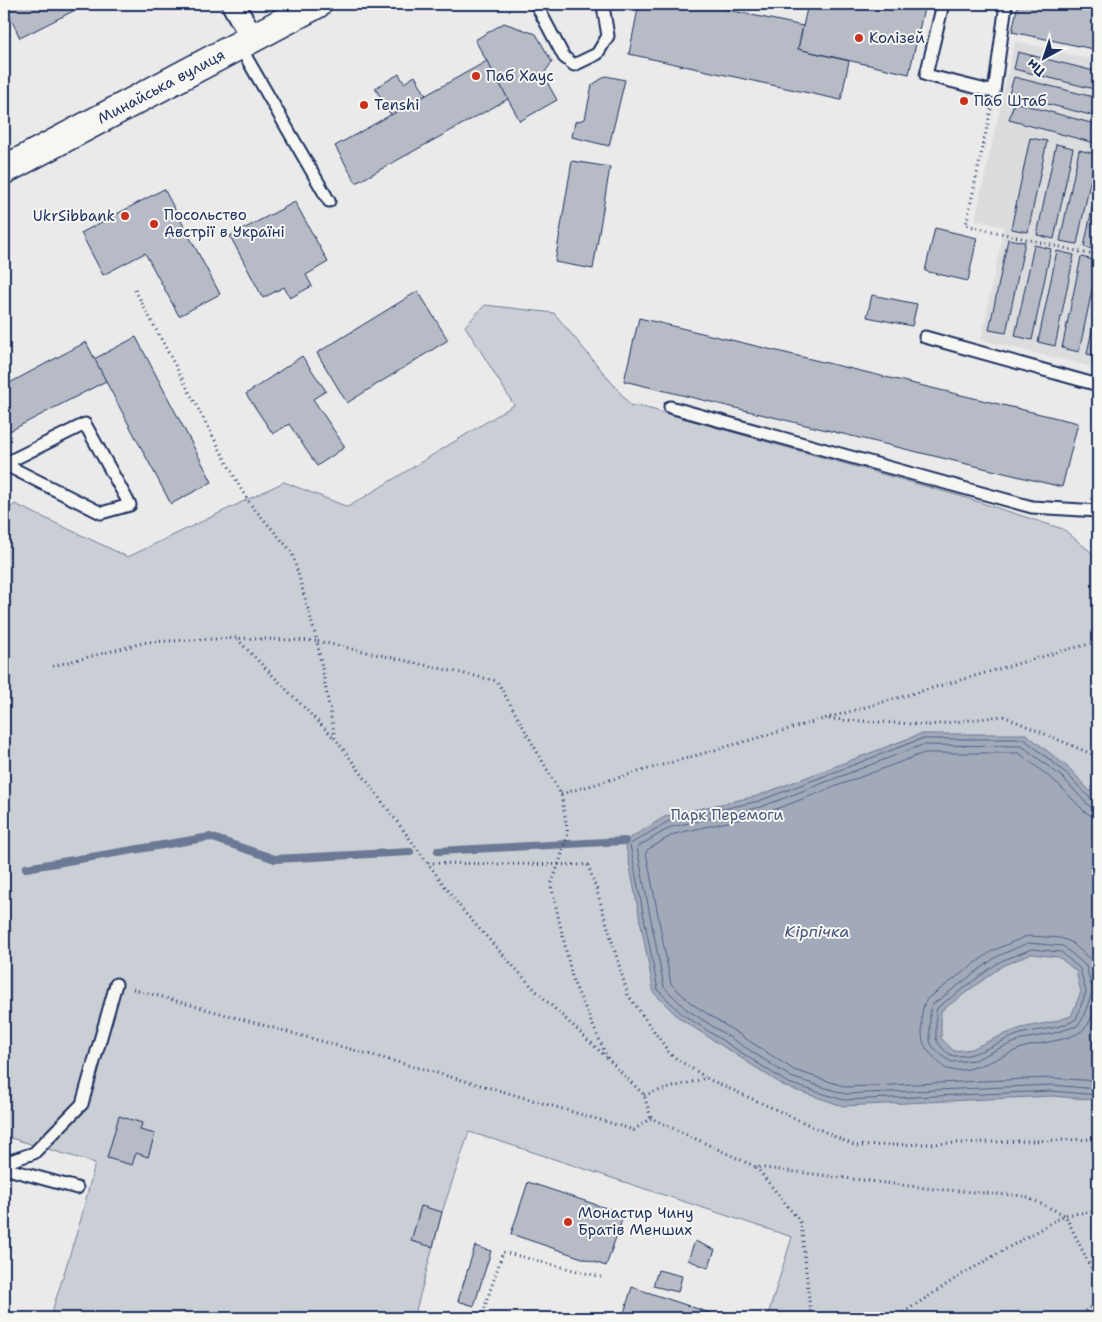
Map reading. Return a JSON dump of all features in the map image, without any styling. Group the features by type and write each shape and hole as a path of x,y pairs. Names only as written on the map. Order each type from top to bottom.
{"main road":[{"name":"Минайська вулиця","path":"4,170 317,4"}],"street":[{"path":"234,4 246,42"}],"lane":[{"path":"536,4 564,57 574,65 597,54 608,36 602,4"},
{"path":"943,4 926,75 994,92 1006,4"},
{"path":"246,42 329,201"},
{"path":"924,337 1098,385"},
{"path":"670,407 1032,507 1098,511"},
{"path":"85,424 130,505 101,513 4,464 85,424"},
{"path":"4,1163 34,1153 82,1104 116,984"},
{"path":"4,1168 77,1188"}],"path":[{"path":"994,92 966,225 1098,256"},
{"path":"135,290 242,491 251,505 292,552 317,641 335,738"},
{"path":"236,638 335,738 464,912 535,990 644,1095 651,1118 756,1167 934,1189 1024,1196 1065,1215 1098,1282"},
{"path":"53,666 147,642 236,638 317,641 497,682 560,794 568,834 551,885 573,981 608,1059"},
{"path":"560,794 1098,642"},
{"path":"826,718 929,725 1003,716 1094,755 1098,760"},
{"path":"428,863 560,862 588,866 628,995 671,1055 706,1078 856,1146 1098,1139"},
{"path":"116,984 498,1090 634,1130 651,1118"},
{"path":"644,1095 706,1078"},
{"path":"756,1167 801,1223 811,1318"},
{"path":"895,1318 962,1275 1065,1215 1098,1211"},
{"path":"481,1318 503,1252 601,1277"},
{"path":"1078,1318 1098,1300"}],"shaded area":[{"path":"1015,41 1098,61 1098,368 981,340 1004,227 975,220"}],"green space":[{"name":"Парк Перемоги","path":"485,305 554,313 632,407 636,405 960,496 1063,529 1098,558 1098,1318 767,1318 792,1237 469,1132 442,1212 414,1318 50,1318 81,1219 95,1163 4,1136 4,512 15,504 128,557 284,482 348,507 514,405 465,326"}],"water":[{"name":"Кірпічка","path":"920,734 1026,734 1070,769 1098,800 1098,1100 1052,1096 843,1106 786,1087 679,1018 654,993 625,841 666,816 757,796","holes":["1031,954 1059,957 1076,971 1081,992 1071,1016 1021,1028 972,1049 954,1051 941,1038 941,1011 1002,966"]}],"building":[{"path":"4,4 87,4 20,38"},
{"path":"639,4 701,4 803,26 798,49 849,61 841,100 629,54"},
{"name":"Колізей","path":"808,4 925,4 909,74 798,49"},
{"path":"1018,4 1098,4 1098,50 1012,32"},
{"path":"504,23 536,34 552,62 543,75 557,100 520,121 475,40"},
{"path":"1018,52 1098,72 1098,90 1014,69"},
{"path":"487,61 508,99 356,183 335,146"},
{"path":"399,74 404,83 415,76 426,95 391,115 375,88"},
{"path":"606,76 625,80 609,146 572,137 575,122 585,119 592,85"},
{"path":"1014,77 1098,98 1098,117 1009,94"},
{"path":"1014,102 1098,125 1098,144 1009,120"},
{"path":"1030,138 1047,141 1028,232 1011,229"},
{"path":"1056,144 1073,148 1054,239 1037,235"},
{"path":"1079,150 1096,154 1077,244 1060,241"},
{"path":"572,161 610,167 593,269 555,262"},
{"path":"1098,180 1098,250 1084,247"},
{"path":"164,189 220,294 179,316 145,253 103,275 81,233"},
{"path":"295,202 328,262 306,275 312,286 290,298 284,287 263,298 230,236"},
{"path":"935,228 977,238 968,281 925,271"},
{"path":"1008,239 1025,242 1006,333 989,330"},
{"path":"1034,245 1051,249 1032,340 1015,336"},
{"path":"1057,251 1074,255 1055,346 1038,342"},
{"path":"1081,257 1098,261 1079,352 1062,348"},
{"path":"418,291 448,340 347,403 317,353"},
{"path":"872,295 917,304 912,326 867,317"},
{"path":"1098,300 1098,356 1087,354"},
{"path":"639,318 1078,423 1062,487 624,381"},
{"path":"136,337 212,482 171,504 94,359"},
{"path":"86,342 106,381 4,434 4,386"},
{"path":"302,356 326,391 313,399 345,447 317,466 289,424 273,434 246,394"},
{"path":"119,1116 142,1123 140,1130 155,1134 148,1157 136,1153 132,1165 107,1158"},
{"name":"Монастир Чину Братів Менших","path":"528,1182 624,1214 606,1266 511,1234"},
{"path":"421,1206 442,1212 433,1247 411,1241"},
{"path":"695,1241 715,1250 708,1268 688,1260"},
{"path":"475,1246 491,1251 474,1306 458,1301"},
{"path":"658,1270 682,1276 678,1292 653,1286"},
{"path":"632,1287 725,1318 639,1318 624,1313"}],"waterway":[{"path":"26,868 210,837 275,859 410,852"},
{"path":"438,851 625,841"}],"place":[{"name":"Колізей","path":"859,38"},
{"name":"Паб Хаус","path":"476,76"},
{"name":"Паб Штаб","path":"964,101"},
{"name":"Tenshi","path":"364,105"},
{"name":"UkrSibbank","path":"125,216"},
{"name":"Посольство Австрії в Україні","path":"154,224"},
{"name":"Монастир Чину Братів Менших","path":"568,1222"}]}
